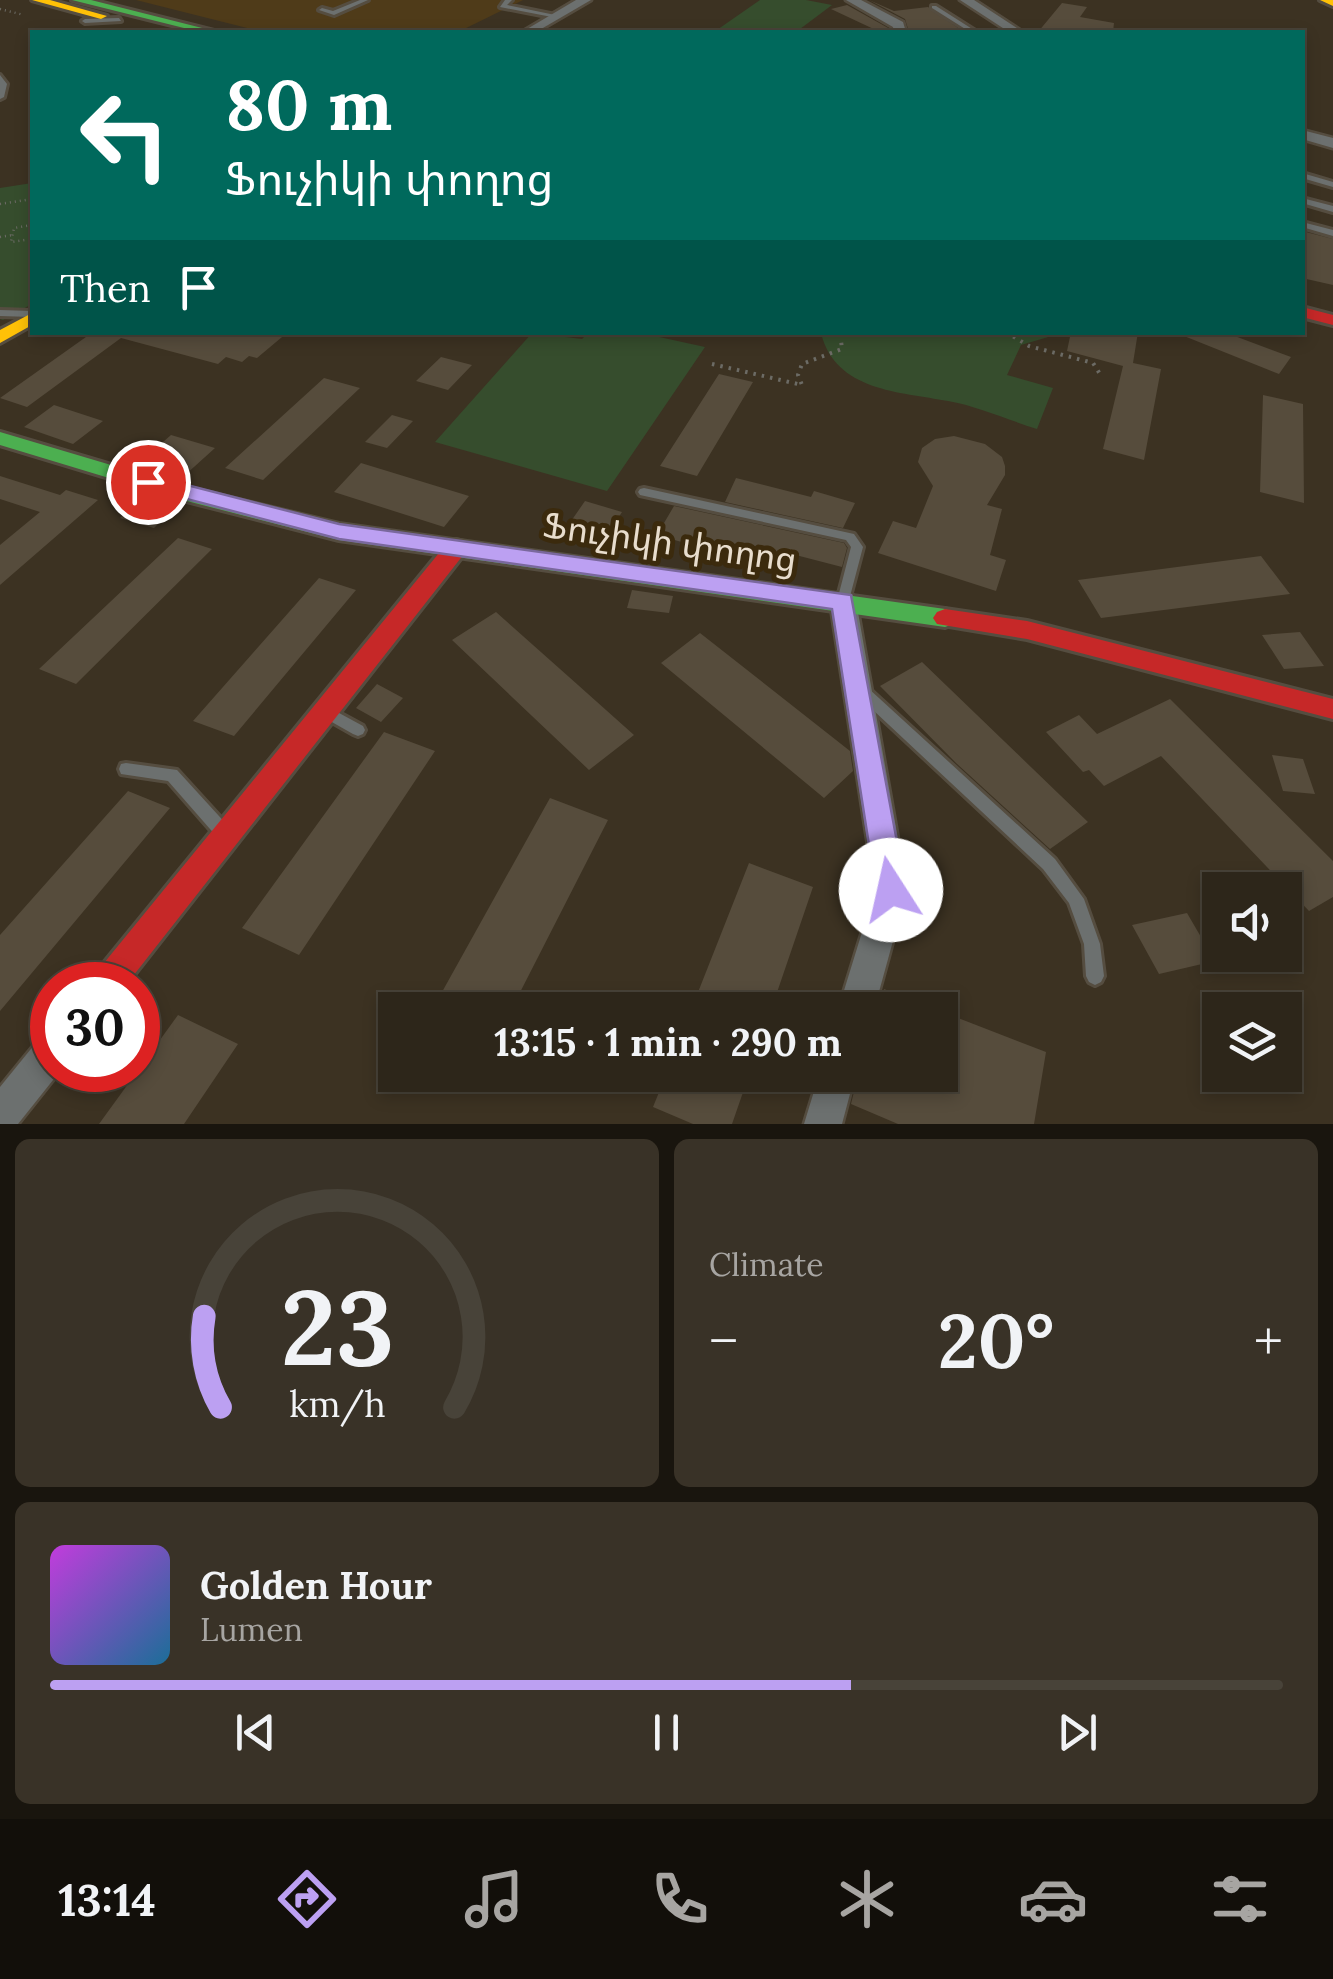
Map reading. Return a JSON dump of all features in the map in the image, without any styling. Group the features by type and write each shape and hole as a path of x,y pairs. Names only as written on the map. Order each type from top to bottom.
{"street":[{"path":"37,0 160,30"},
{"path":"537,30 585,0"},
{"path":"852,0 899,25 900,30"},
{"path":"966,0 1014,30"},
{"path":"1325,0 1333,2"},
{"path":"73,11 199,30"},
{"path":"1305,135 1333,143"},
{"path":"1305,297 1333,303"},
{"path":"1305,313 1333,320"},
{"path":"0,340 30,319"},
{"name":"Ֆուչիկի փողոց","path":"0,438 182,493 339,532 1027,630 1333,709"},
{"path":"125,962 456,548"},
{"path":"842,602 891,890 861,992"},
{"path":"3,1109 30,1078"},
{"path":"823,1124 832,1092"}],"lane":[{"path":"322,10 334,13 366,0"},
{"path":"509,0 502,6 557,16"},
{"path":"934,6 971,30"},
{"path":"0,96 1,82"},
{"path":"1305,177 1333,185"},
{"path":"1305,201 1333,210"},
{"path":"1305,225 1333,233"},
{"path":"0,313 30,318"},
{"path":"644,492 850,538 857,547 842,602"},
{"path":"857,687 1049,864 1076,899 1092,944 1094,976"},
{"path":"326,712 358,730"},
{"path":"126,769 172,774 226,836"}],"path":[{"path":"0,204 30,199"},
{"path":"30,225 14,228 11,242 30,239"},
{"path":"0,237 12,235"},
{"path":"712,364 802,384 798,375 802,364 842,349 840,335"},
{"path":"1011,335 1028,346 1093,363 1100,374"}],"shaded area":[{"path":"136,0 523,0 462,30 255,30"}],"green space":[{"path":"760,0 806,0 832,5 799,30 717,30"},
{"path":"30,183 30,305 3,320 0,319 0,188"},
{"path":"530,335 582,339 586,335 650,335 705,347 607,491 435,442"},
{"path":"822,335 1055,335 1021,345 1007,375 1053,388 1037,429 959,403 872,385 840,367"}],"building":[{"path":"869,0 894,11 928,7 961,30 908,30 905,19"},
{"path":"1062,3 1087,7 1080,17 1114,23 1113,30 1040,30"},
{"path":"847,5 890,30 876,30 831,9"},
{"path":"1305,232 1333,239 1333,285 1305,279"},
{"path":"89,335 284,335 257,358 249,356 242,362 226,357 218,364 121,338 27,407 0,398"},
{"path":"1070,335 1138,335 1133,363 1161,369 1144,460 1103,449 1123,366 1067,351"},
{"path":"1182,335 1232,335 1291,357 1279,374"},
{"path":"441,357 472,365 448,390 416,381"},
{"path":"719,374 753,382 697,476 660,466"},
{"path":"324,378 360,388 263,480 225,468"},
{"path":"1263,395 1303,404 1304,503 1260,492"},
{"path":"54,405 103,421 73,444 24,427"},
{"path":"392,415 413,421 387,448 365,442"},
{"path":"171,435 215,448 184,476 139,463"},
{"path":"954,436 985,444 1002,457 1005,466 1005,475 987,505 1002,509 990,555 1006,560 996,591 878,553 893,521 916,528 933,486 918,462 922,448 935,439"},
{"path":"361,463 469,496 444,527 334,492"},
{"path":"0,476 60,495 66,490 98,500 0,585 0,545 40,512 0,499"},
{"path":"736,478 811,497 814,491 855,503 843,528 725,502"},
{"path":"144,496 177,505 154,528 120,518"},
{"path":"585,501 622,512 605,539 567,527"},
{"path":"674,506 844,543 847,548 842,567 788,553 780,570 657,535"},
{"path":"178,538 212,549 76,684 39,669"},
{"path":"1261,556 1290,594 1101,618 1078,580"},
{"path":"319,578 356,590 234,736 193,721"},
{"path":"632,590 673,596 669,613 627,608"},
{"path":"496,612 634,735 589,770 452,640"},
{"path":"1300,632 1324,666 1284,669 1262,635"},
{"path":"700,633 850,751 853,771 824,798 661,663"},
{"path":"922,662 1088,822 1050,849 956,763 880,686"},
{"path":"377,684 403,698 381,722 356,708"},
{"path":"1170,699 1333,861 1333,897 1309,911 1302,904 1302,872 1272,872 1161,756 1104,786 1089,770 1083,772 1046,732 1079,715 1097,734"},
{"path":"384,732 435,751 299,955 242,928"},
{"path":"1272,755 1303,759 1315,794 1283,791"},
{"path":"128,791 170,808 41,962 30,962 30,975 0,1011 0,935"},
{"path":"550,798 608,820 520,992 442,992"},
{"path":"749,863 813,887 777,992 698,992"},
{"path":"1187,913 1202,939 1202,964 1159,974 1132,925"},
{"path":"178,1015 238,1044 184,1124 99,1124 122,1092 160,1092 160,1040"},
{"path":"958,1018 1046,1052 1034,1124 898,1124 851,1104 854,1092 958,1092"},
{"path":"659,1092 743,1092 732,1124 693,1124 653,1107"}],"traffic: fast":[{"path":"77,0 204,30"},
{"path":"0,438 182,493 339,532 945,618"}],"traffic: slow":[{"path":"37,0 101,16"},
{"path":"1325,0 1333,3"},
{"path":"0,338 30,319"}],"traffic: jam":[{"path":"1305,313 1333,320"},
{"path":"124,962 456,548"},
{"path":"945,618 1027,630 1333,709"}],"route":[{"path":"148,482 339,532 842,602 891,890"}]}
